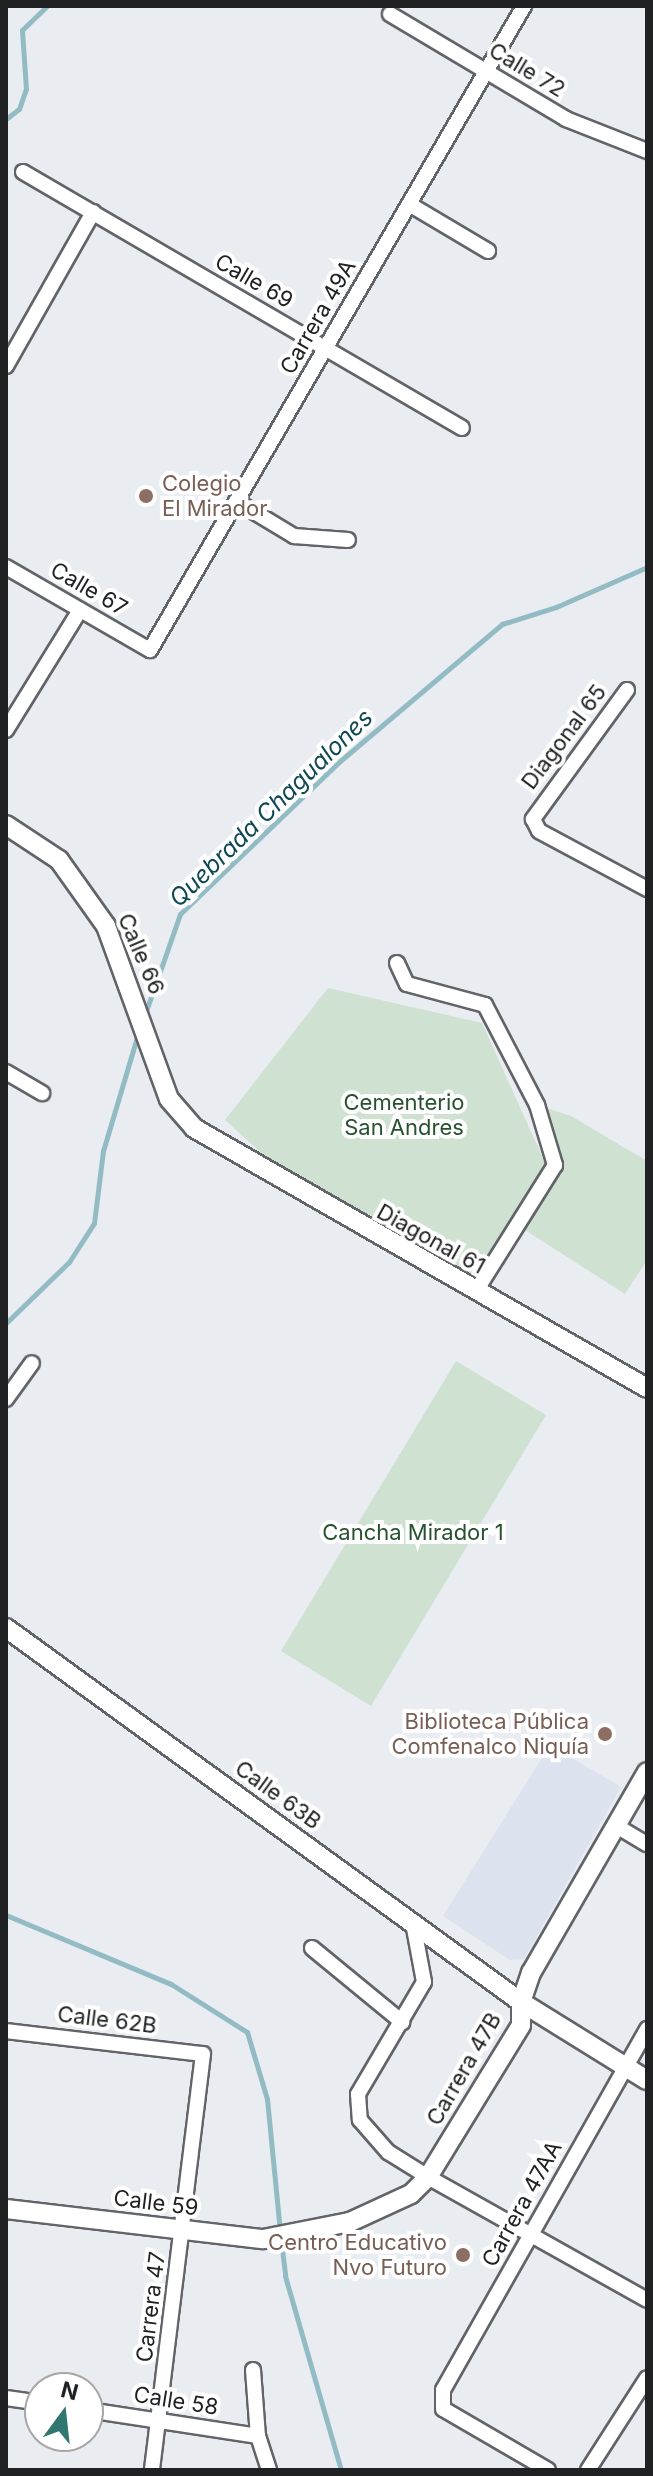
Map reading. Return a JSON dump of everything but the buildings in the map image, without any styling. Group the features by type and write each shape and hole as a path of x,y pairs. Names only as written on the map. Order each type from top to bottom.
{"street":[{"name":"Carrera 49A","path":"150,650 524,6"},
{"name":"Calle 72","path":"390,14 566,119 647,151"},
{"name":"Calle 69","path":"23,172 462,428"},
{"path":"409,204 488,251"},
{"path":"6,366 93,212"},
{"path":"236,501 294,536 348,540"},
{"name":"Calle 67","path":"6,567 150,650"},
{"path":"6,730 80,610"},
{"name":"Diagonal 65","path":"627,690 533,819 539,831 647,889"},
{"name":"Calle 66","path":"6,825 59,860 106,926 169,1099 194,1128"},
{"path":"397,963 407,984 485,1005 537,1105 555,1165 476,1291"},
{"path":"6,1072 42,1093"},
{"name":"Diagonal 61","path":"194,1128 647,1388"},
{"path":"6,1399 32,1363"},
{"name":"Calle 63B","path":"6,1628 521,2002 647,2080"},
{"name":"Carrera 47B","path":"299,2234 386,2210 428,2177 521,2025 521,2002 531,1973 647,1772"},
{"path":"615,1825 647,1844"},
{"path":"413,1923 426,1973 402,2022 358,2094 360,2120 388,2152 647,2300"},
{"path":"312,1948 402,2022"},
{"name":"Carrera 47AA","path":"548,2470 443,2409 443,2390 647,2029"},
{"name":"Calle 62B","path":"6,2031 203,2054"},
{"name":"Carrera 47","path":"152,2470 203,2054"},
{"name":"Calle 59","path":"6,2209 263,2239 299,2234"},
{"path":"253,2370 258,2436 269,2470"},
{"path":"588,2470 647,2378"},
{"name":"Calle 58","path":"104,2412 258,2436"}],"shaded area":[{"path":"550,1745 621,1787 524,1959 510,1960 443,1916"}],"green space":[{"name":"Cementerio San Andres","path":"328,988 482,1023 545,1163 472,1284 370,1231 357,1211 268,1159 225,1120"},
{"path":"537,1105 571,1116 647,1161 647,1260 625,1294 517,1225 555,1165"},
{"name":"Cancha Mirador 1","path":"456,1361 546,1415 371,1706 281,1651"}],"waterway":[{"path":"6,119 19,109 26,89 22,30 47,6"},
{"name":"Quebrada Chagualones","path":"145,1014 180,914 340,761 502,624 556,607 647,567"},
{"name":"Quebrada Chagualones","path":"6,1323 69,1262 94,1223 103,1151 139,1030"},
{"path":"6,1915 171,1984 247,2032 267,2099 280,2231"},
{"path":"281,2241 285,2276 341,2470"}],"place":[{"name":"Colegio El Mirador","path":"146,496"},
{"name":"Biblioteca Pública Comfenalco Niquía","path":"605,1734"},
{"name":"Centro Educativo Nvo Futuro","path":"463,2255"}]}
